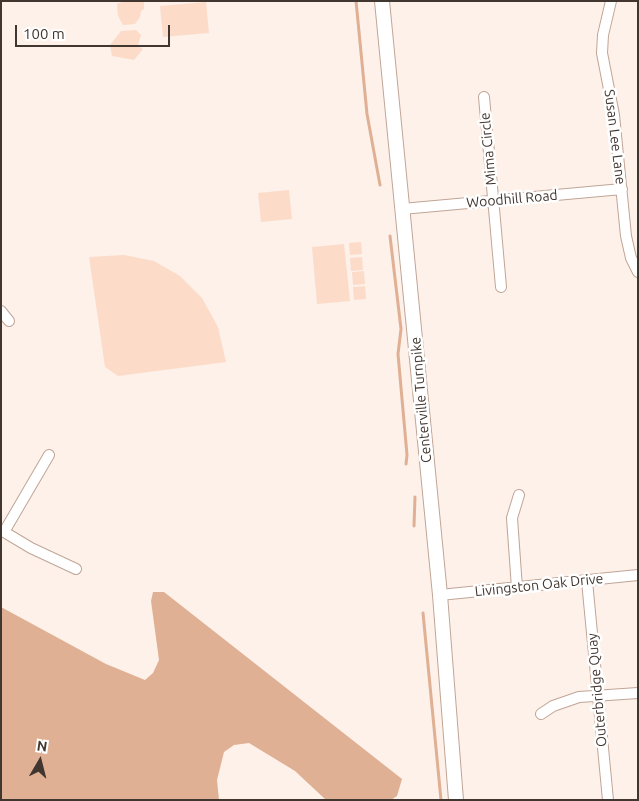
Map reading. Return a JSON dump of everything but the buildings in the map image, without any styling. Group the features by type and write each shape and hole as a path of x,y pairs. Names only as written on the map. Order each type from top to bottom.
{"main road":[{"name":"Centerville Turnpike","path":"382,1 440,595 456,800"}],"street":[{"name":"Susan Lee Lane","path":"611,1 603,35 602,53 614,115 626,236 631,258 638,272"},
{"name":"Mima Circle","path":"484,97 501,287"},
{"name":"Woodhill Road","path":"402,209 622,190"},
{"path":"1,311 9,321"},
{"path":"49,456 3,531 31,548 76,569"},
{"path":"517,588 512,518 520,495"},
{"name":"Livingston Oak Drive","path":"440,595 638,575"},
{"name":"Outerbridge Quay","path":"587,581 608,800"},
{"path":"541,714 565,700 638,693"}],"shaded area":[{"path":"125,1 144,2 144,9 141,11 140,17 135,24 123,25 118,16 117,4"},
{"path":"206,2 209,33 163,37 160,6"},
{"path":"136,30 141,35 138,46 143,49 134,60 112,56 110,45 121,31"},
{"path":"289,190 292,219 261,222 258,193"},
{"path":"361,242 362,254 350,255 349,243"},
{"path":"344,244 350,301 317,304 312,247"},
{"path":"124,255 154,261 180,276 202,298 218,327 226,362 118,376 105,367 89,257"},
{"path":"362,257 363,270 351,271 350,258"},
{"path":"364,271 365,284 353,285 352,272"},
{"path":"365,286 366,299 354,300 353,287"},
{"path":"153,592 164,592 402,779 397,796 391,800 326,800 295,771 249,743 234,745 224,752 217,780 219,800 1,800 1,607 106,664 145,680 153,673 159,660 151,601"}],"waterway":[{"path":"356,1 367,114 380,185"},
{"path":"390,236 401,329 398,354 407,455 406,464"},
{"path":"414,526 415,497"},
{"path":"423,613 441,800"}]}
